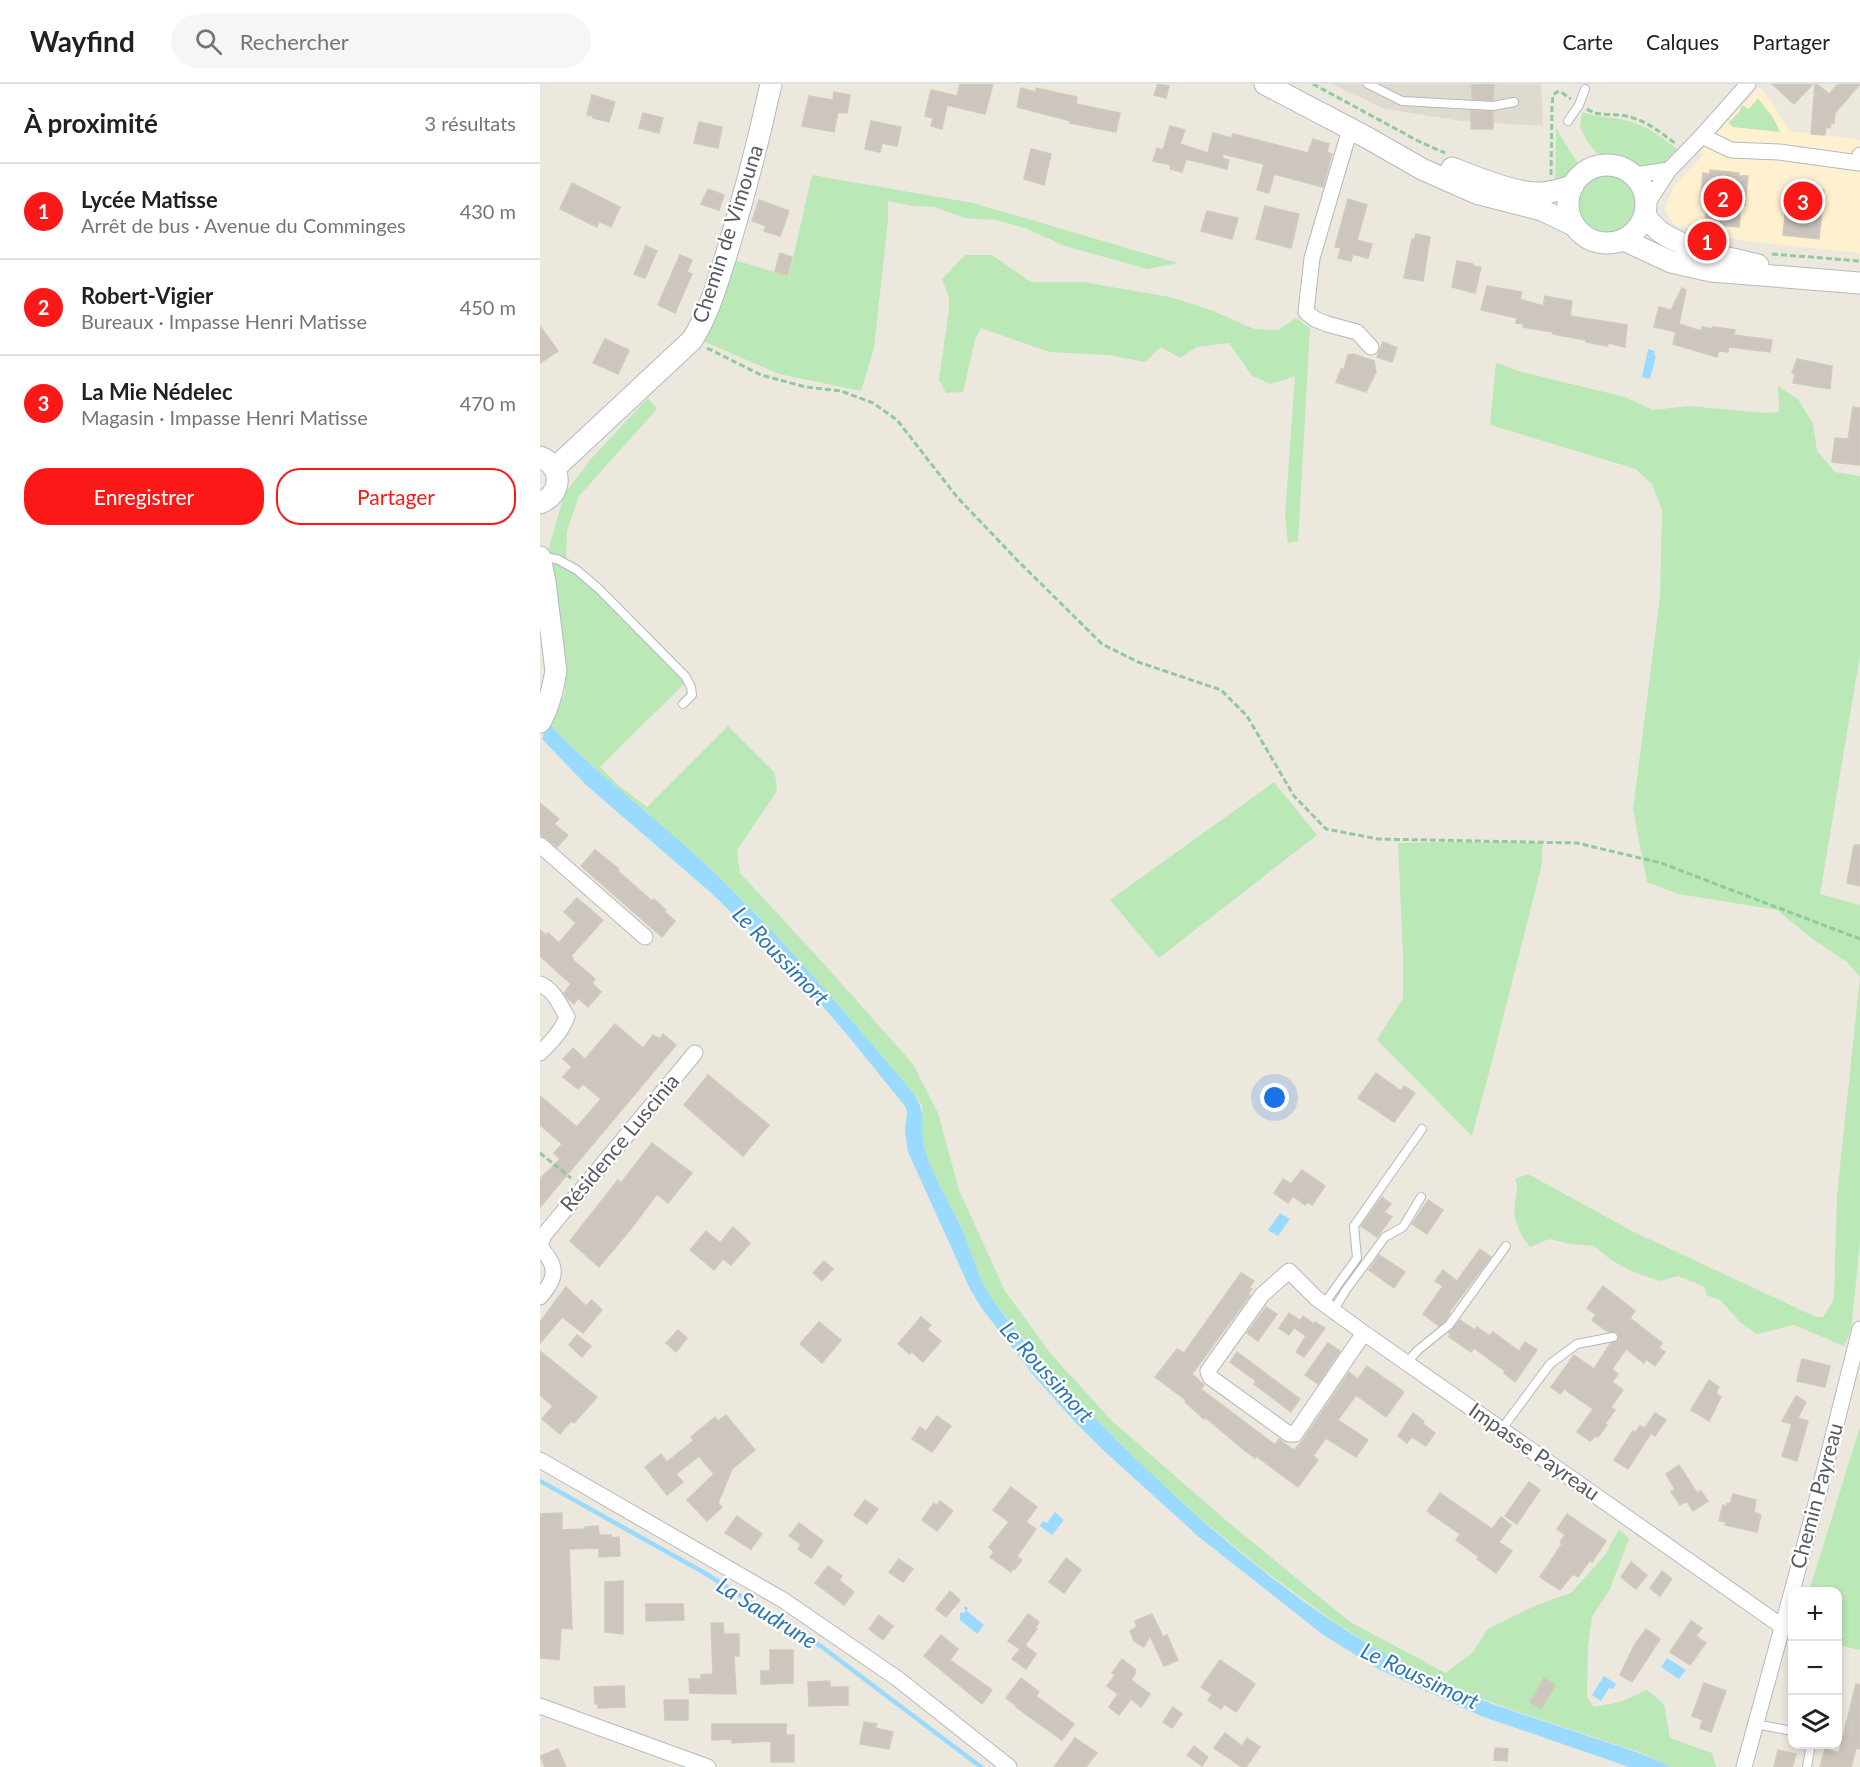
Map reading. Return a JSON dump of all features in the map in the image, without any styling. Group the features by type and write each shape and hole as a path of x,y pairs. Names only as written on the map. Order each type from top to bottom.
{"main road":[{"name":"Chemin de Vimouna","path":"548,463 692,340 702,324 736,225 755,157 771,84"},
{"path":"1265,84 1422,169 1476,193 1542,210 1574,225"},
{"path":"1292,84 1471,176 1538,194 1573,186"},
{"path":"1646,210 1636,231 1624,240 1609,244 1594,241 1580,233 1574,225 1568,206 1573,186 1586,171 1601,166 1618,166 1634,175 1644,191 1646,210 1661,232 1684,245 1720,256 1835,282"},
{"path":"1624,240 1671,262 1711,271 1860,283"},
{"path":"540,502 551,496 557,486 558,480 548,463"},
{"path":"540,557 556,671 542,719"}],"street":[{"path":"1646,210 1669,170 1748,84"},
{"path":"1350,129 1312,258 1306,312 1327,324 1357,332 1371,347"},
{"path":"1702,136 1731,150 1779,152 1859,163 1860,155"},
{"path":"1634,175 1669,170"},
{"path":"540,845 645,937"},
{"path":"540,984 549,988 567,1017 556,1038 540,1053"},
{"name":"Résidence Luscinia","path":"540,1297 552,1284 554,1274 554,1267 542,1250 544,1235 695,1053"},
{"name":"Impasse Payreau","path":"1364,1333 1294,1434 1289,1434 1210,1377 1208,1371 1262,1294 1289,1271 1316,1299 1783,1627"},
{"name":"Chemin Payreau","path":"1744,1767 1783,1627 1860,1329"},
{"path":"540,1460 783,1600 898,1679 1009,1767"},
{"path":"540,1706 708,1767"}],"lane":[{"path":"1368,84 1402,102 1493,106 1514,102"},
{"path":"1568,121 1579,105 1585,89"},
{"path":"540,557 557,558 577,570 685,676 691,687 692,695 683,704"},
{"path":"1329,1308 1357,1258 1354,1226 1422,1130"},
{"path":"1329,1308 1346,1290 1385,1237 1403,1227 1421,1197"},
{"path":"1407,1362 1449,1325 1506,1246"},
{"path":"1503,1430 1550,1364 1578,1344 1613,1337"},
{"path":"1756,1724 1788,1730"},
{"path":"1807,1767 1810,1749"}],"path":[{"path":"1313,84 1420,142 1451,155"},
{"path":"1547,181 1551,176 1553,94 1561,92 1592,113 1621,115 1648,124 1686,151"},
{"path":"692,340 761,375 806,387 841,391 873,403 897,420 957,497 1102,644 1138,662 1221,690 1247,716 1294,796 1326,829 1378,839 1577,843 1661,862 1860,939"},
{"path":"540,1153 583,1188"}],"shaded area":[{"path":"1332,84 1541,84 1543,126 1462,121 1385,109"},
{"path":"1759,87 1790,131 1860,141 1860,253 1744,241 1675,225 1668,217 1665,210 1673,188 1703,155 1700,152"}],"green space":[{"path":"1758,98 1774,119 1780,132 1733,127 1728,123 1740,111 1742,105 1749,109"},
{"path":"1582,112 1636,123 1677,149 1661,166 1641,168 1619,157 1599,155 1588,143 1580,127"},
{"path":"1556,128 1578,164 1565,179 1555,185"},
{"path":"1602,174 1614,174 1630,183 1637,193 1639,205 1637,217 1630,227 1614,236 1602,236 1591,231 1582,222 1577,211 1577,199 1582,188 1591,179"},
{"path":"812,175 973,203 1178,263 1147,269 1065,246 1025,228 995,220 965,218 935,207 912,206 888,201 888,221 874,348 861,391 779,374 703,341 734,260 789,276"},
{"path":"965,255 992,255 1031,282 1083,282 1170,297 1211,310 1254,329 1278,330 1296,318 1310,328 1298,541 1288,543 1285,517 1295,376 1271,384 1252,376 1229,343 1197,347 1180,358 1161,347 1145,362 1109,355 1049,352 981,328 975,340 963,392 946,393 939,380 949,309 949,297 942,279"},
{"path":"1496,362 1518,371 1625,397 1653,410 1689,406 1763,413 1779,412 1778,386 1798,399 1813,424 1817,451 1835,472 1860,476 1860,655 1820,894 1860,905 1860,977 1847,962 1814,940 1777,910 1679,894 1647,882 1633,809 1660,597 1662,510 1652,484 1636,469 1490,425"},
{"path":"648,398 657,409 579,496 567,531 566,558 568,569 583,578 685,683 600,767 618,785 647,807 728,726 775,773 777,791 737,850 740,873 913,1064 938,1113 959,1190 1005,1291 1051,1354 1112,1421 1222,1517 1350,1622 1446,1673 1473,1652 1488,1629 1539,1604 1571,1593 1605,1555 1619,1529 1629,1539 1610,1589 1592,1617 1588,1646 1587,1697 1594,1707 1620,1702 1647,1690 1664,1704 1670,1738 1712,1753 1716,1767 1670,1767 1642,1753 1512,1710 1436,1681 1386,1655 1333,1621 1261,1568 1155,1478 1078,1401 993,1300 985,1288 958,1220 932,1171 922,1141 922,1105 914,1094 758,916 683,844 586,760 549,724 565,693 559,611 549,548 564,495 590,460"},
{"path":"1274,782 1317,835 1159,958 1110,900"},
{"path":"1398,843 1543,843 1541,868 1472,1136 1377,1040 1403,998"},
{"path":"1860,977 1860,1242 1851,1331 1844,1346 1794,1325 1757,1334 1741,1323 1720,1300 1706,1295 1705,1287 1678,1276 1659,1281 1631,1271 1611,1260 1594,1246 1549,1239 1530,1247 1518,1226 1514,1209 1517,1188 1515,1179 1528,1174 1634,1232 1816,1317 1823,1317 1834,1299 1837,1195"},
{"path":"1860,1427 1860,1650 1842,1646 1842,1587 1810,1587"}],"water":[{"path":"1648,349 1655,351 1656,356 1650,379 1642,377"},
{"name":"Le Roussimort","path":"549,724 586,760 683,844 758,916 914,1094 921,1109 923,1142 928,1160 961,1227 983,1283 993,1300 1031,1349 1138,1461 1258,1567 1345,1629 1390,1656 1435,1680 1473,1696 1631,1750 1670,1767 1629,1767 1481,1716 1378,1669 1322,1634 1199,1537 1103,1450 1035,1377 971,1291 908,1152 905,1106 794,973 709,891 586,785 542,739"},
{"path":"1280,1213 1290,1219 1278,1236 1268,1230"},
{"path":"1055,1512 1064,1520 1052,1535 1040,1526 1043,1521 1047,1523"},
{"path":"965,1606 968,1608 967,1611 984,1625 977,1634 960,1620 960,1613 966,1612"},
{"path":"1667,1658 1686,1670 1679,1679 1661,1667"},
{"path":"1604,1676 1616,1684 1613,1689 1609,1688 1601,1701 1592,1695"}],"building":[{"path":"960,84 993,84 985,114 947,105 942,129 931,126 933,118 925,116 931,90 957,96"},
{"path":"1158,84 1169,86 1166,98 1154,95"},
{"path":"1472,84 1494,84 1493,100 1472,99"},
{"path":"1772,84 1813,84 1794,104"},
{"path":"1815,84 1829,94 1838,84 1860,84 1835,113 1834,123 1831,122 1830,128 1826,127 1825,135 1811,134"},
{"path":"1021,88 1036,92 1036,88 1077,97 1076,104 1120,113 1116,132 1070,123 1071,121 1017,107"},
{"path":"834,92 850,95 847,113 838,112 834,132 802,126 809,96 833,100"},
{"path":"592,95 615,102 609,122 587,115"},
{"path":"1471,111 1493,112 1493,129 1471,129"},
{"path":"643,113 663,118 659,133 639,128"},
{"path":"871,121 901,127 897,146 882,143 880,152 865,149"},
{"path":"699,122 722,127 718,148 694,143"},
{"path":"1170,126 1185,130 1180,144 1208,153 1213,133 1231,138 1233,134 1308,153 1313,139 1329,144 1327,152 1332,154 1323,187 1274,174 1269,193 1257,190 1264,164 1223,154 1222,158 1229,160 1227,169 1186,159 1182,172 1170,169 1171,165 1153,161 1157,148 1163,150"},
{"path":"1031,149 1051,154 1044,185 1024,179"},
{"path":"1710,170 1748,176 1745,205 1741,205 1739,227 1705,224 1707,198 1701,197 1703,173 1710,174"},
{"path":"572,183 620,207 611,227 599,221 597,227 560,209"},
{"path":"1788,186 1824,190 1819,239 1783,235"},
{"path":"708,189 724,195 719,210 701,204"},
{"path":"1348,199 1367,205 1357,240 1372,244 1368,258 1353,254 1351,261 1338,258 1341,248 1335,247"},
{"path":"759,200 789,211 780,236 764,231 766,226 752,221"},
{"path":"1265,206 1299,214 1291,248 1256,239"},
{"path":"1207,211 1238,218 1232,239 1201,231"},
{"path":"1416,234 1430,237 1423,281 1404,278 1412,239 1414,240"},
{"path":"646,246 657,251 645,278 634,274"},
{"path":"780,253 792,257 788,275 775,272"},
{"path":"680,255 692,260 687,272 692,274 675,313 658,305"},
{"path":"1457,261 1481,267 1475,293 1452,287"},
{"path":"1487,286 1522,292 1520,299 1543,306 1545,296 1572,301 1570,316 1627,325 1625,347 1609,343 1607,346 1586,342 1586,340 1553,334 1553,332 1523,327 1524,324 1516,323 1517,318 1481,310"},
{"path":"1682,288 1686,290 1679,324 1701,331 1702,327 1735,330 1734,335 1772,340 1770,352 1729,347 1728,352 1719,351 1717,357 1673,344 1676,332 1654,327 1659,307 1671,310"},
{"path":"540,326 558,351 540,363"},
{"path":"605,339 629,350 618,374 593,363"},
{"path":"1383,342 1397,348 1392,362 1377,357"},
{"path":"1353,354 1374,361 1376,372 1366,392 1336,382 1341,369 1344,369 1348,355"},
{"path":"1797,359 1832,366 1830,389 1793,383 1795,373 1792,373"},
{"path":"1853,407 1860,408 1860,465 1832,462 1835,438 1848,439"},
{"path":"540,803 559,819 554,824 568,835 557,847 540,835"},
{"path":"1854,845 1860,845 1860,886 1847,883"},
{"path":"595,850 619,869 618,871 652,901 654,899 675,921 662,937 581,866"},
{"path":"577,898 603,920 571,956 595,979 592,983 601,992 588,1007 578,998 574,1004 568,999 564,993 571,984 540,956 540,930 546,935 548,933 559,943 576,923 564,912"},
{"path":"615,1024 643,1048 653,1035 660,1039 663,1034 676,1045 540,1207 540,1179 560,1159 554,1153 562,1144 540,1125 540,1096 577,1127 601,1099 583,1084 578,1089 563,1077 572,1067 563,1059 573,1048 585,1059"},
{"path":"1376,1073 1401,1091 1404,1086 1415,1093 1394,1122 1358,1098"},
{"path":"708,1075 769,1125 743,1156 684,1105"},
{"path":"652,1143 692,1173 668,1203 657,1194 599,1267 570,1241 618,1180 621,1183"},
{"path":"1302,1170 1325,1186 1312,1205 1308,1202 1305,1205 1293,1196 1288,1203 1274,1193 1283,1179 1291,1184"},
{"path":"1382,1197 1391,1204 1384,1212 1392,1217 1377,1237 1361,1226"},
{"path":"1428,1200 1443,1210 1427,1234 1412,1224"},
{"path":"733,1227 750,1243 731,1265 723,1259 714,1270 690,1250 706,1231 720,1243"},
{"path":"1480,1249 1491,1257 1439,1326 1423,1314 1443,1286 1435,1281 1443,1270 1457,1281"},
{"path":"1379,1255 1405,1272 1394,1288 1369,1270"},
{"path":"824,1261 833,1269 822,1281 813,1273"},
{"path":"1241,1273 1254,1281 1249,1288 1252,1289 1248,1294 1250,1295 1192,1374 1204,1385 1201,1389 1275,1445 1279,1439 1294,1450 1349,1372 1358,1379 1367,1366 1404,1392 1386,1417 1356,1395 1338,1420 1368,1440 1356,1457 1326,1438 1313,1456 1318,1460 1298,1487 1256,1456 1255,1458 1244,1450 1205,1417 1204,1419 1185,1402 1186,1400 1155,1377 1177,1349 1184,1353"},
{"path":"1603,1286 1635,1311 1630,1318 1662,1343 1659,1348 1665,1352 1655,1366 1646,1359 1644,1363 1626,1349 1612,1369 1618,1374 1612,1382 1623,1390 1611,1407 1615,1410 1605,1424 1607,1425 1598,1437 1590,1441 1577,1432 1593,1409 1564,1389 1560,1394 1551,1387 1574,1355 1594,1369 1610,1344 1618,1339 1617,1333 1608,1332 1592,1320 1596,1315 1587,1308"},
{"path":"566,1287 586,1306 592,1300 602,1310 583,1333 562,1317 540,1343 540,1322"},
{"path":"1266,1307 1277,1314 1258,1341 1247,1333"},
{"path":"1289,1313 1299,1320 1289,1335 1279,1328"},
{"path":"1303,1316 1325,1328 1304,1357 1296,1352 1306,1336 1295,1328"},
{"path":"921,1317 931,1325 927,1329 941,1341 923,1362 898,1344"},
{"path":"1460,1320 1475,1330 1477,1327 1490,1336 1493,1332 1519,1351 1525,1342 1537,1350 1515,1382 1504,1373 1505,1371 1474,1348 1471,1352 1449,1337 1449,1333"},
{"path":"819,1322 841,1340 822,1363 800,1344"},
{"path":"678,1330 687,1338 676,1352 666,1343"},
{"path":"577,1335 591,1346 582,1357 569,1345"},
{"path":"1328,1343 1340,1351 1318,1384 1305,1375"},
{"path":"540,1351 597,1397 574,1423 571,1421 560,1434 542,1419 553,1406 540,1395"},
{"path":"1237,1352 1300,1399 1291,1412 1254,1384 1256,1381 1230,1362"},
{"path":"1802,1359 1830,1366 1825,1387 1797,1381"},
{"path":"1709,1380 1719,1387 1716,1393 1721,1397 1709,1421 1691,1410"},
{"path":"1796,1396 1806,1402 1798,1418 1808,1421 1797,1461 1782,1456 1792,1424 1782,1421"},
{"path":"1413,1413 1435,1433 1426,1446 1412,1437 1407,1443 1398,1436"},
{"path":"1655,1413 1666,1420 1655,1436 1651,1433 1628,1469 1614,1460 1633,1431 1635,1433 1640,1426 1645,1428"},
{"path":"726,1415 755,1450 732,1469 718,1503 722,1507 707,1521 687,1500 714,1474 699,1456 676,1474 683,1482 667,1495 645,1467 661,1454 667,1462 693,1441 691,1437 715,1417 718,1421"},
{"path":"937,1416 951,1426 932,1452 912,1439 920,1427 926,1431"},
{"path":"1679,1465 1697,1493 1701,1491 1708,1501 1693,1511 1687,1501 1680,1505 1671,1492 1675,1489 1666,1474"},
{"path":"1529,1482 1540,1490 1517,1524 1505,1516"},
{"path":"1011,1487 1037,1507 1026,1522 1036,1529 1017,1556 1022,1560 1011,1572 990,1557 994,1552 989,1547 1009,1522 993,1510"},
{"path":"1440,1493 1492,1529 1501,1517 1511,1525 1499,1542 1512,1551 1496,1573 1456,1540 1460,1534 1427,1511"},
{"path":"1733,1494 1756,1500 1754,1512 1761,1515 1757,1532 1725,1525 1726,1522 1719,1521 1723,1505 1726,1507 1727,1503 1730,1504"},
{"path":"865,1500 878,1509 867,1524 854,1515"},
{"path":"940,1501 953,1511 937,1531 922,1520 934,1503 937,1506"},
{"path":"562,1513 562,1530 598,1526 599,1535 619,1537 620,1556 599,1557 599,1548 569,1549 572,1629 561,1628 559,1660 540,1658 540,1514"},
{"path":"1567,1514 1606,1541 1592,1562 1590,1560 1578,1577 1573,1574 1560,1590 1540,1577 1562,1544 1560,1542 1565,1535 1557,1529"},
{"path":"737,1516 762,1534 751,1549 725,1533"},
{"path":"799,1523 823,1541 811,1558 798,1549 801,1544 789,1536"},
{"path":"1066,1558 1081,1570 1064,1593 1049,1582"},
{"path":"899,1559 913,1569 903,1582 889,1572"},
{"path":"1631,1562 1647,1575 1636,1589 1621,1577"},
{"path":"828,1566 842,1576 839,1580 854,1592 844,1605 815,1583"},
{"path":"1662,1571 1672,1579 1660,1596 1650,1588"},
{"path":"623,1581 623,1634 605,1632 605,1582"},
{"path":"950,1591 960,1600 946,1617 936,1609"},
{"path":"646,1604 683,1604 684,1620 646,1621"},
{"path":"1028,1614 1039,1622 1035,1628 1037,1629 1025,1645 1036,1654 1026,1669 1012,1659 1020,1649 1008,1641"},
{"path":"1152,1614 1163,1637 1167,1635 1178,1660 1164,1666 1150,1636 1144,1647 1134,1641 1130,1631 1137,1627 1135,1621"},
{"path":"879,1615 893,1626 883,1640 869,1629"},
{"path":"1691,1621 1702,1628 1696,1636 1706,1643 1690,1665 1670,1652"},
{"path":"711,1623 723,1623 724,1634 739,1634 739,1656 734,1656 736,1694 690,1693 689,1679 701,1679 701,1675 713,1674"},
{"path":"1646,1629 1660,1639 1632,1682 1620,1675 1634,1646"},
{"path":"941,1635 958,1649 950,1660 992,1690 982,1704 924,1656"},
{"path":"770,1650 793,1650 793,1683 761,1684 761,1671 770,1671"},
{"path":"1122,1659 1135,1669 1131,1680 1150,1694 1141,1707 1131,1699 1119,1715 1109,1707 1118,1694 1107,1686 1115,1675 1112,1673"},
{"path":"1220,1660 1255,1684 1236,1712 1224,1704 1221,1709 1208,1700 1212,1695 1201,1687"},
{"path":"1021,1678 1039,1692 1036,1696 1074,1724 1062,1740 1006,1698"},
{"path":"1544,1678 1555,1685 1541,1709 1530,1702"},
{"path":"830,1681 830,1687 848,1687 848,1705 809,1706 808,1682"},
{"path":"1704,1683 1726,1691 1711,1732 1700,1728 1703,1720 1692,1716"},
{"path":"1856,1684 1860,1685 1860,1749 1856,1748 1851,1767 1820,1767 1825,1749 1839,1753 1842,1749"},
{"path":"624,1686 625,1707 598,1708 598,1704 595,1704 594,1687"},
{"path":"664,1700 688,1700 688,1720 665,1720"},
{"path":"1173,1707 1182,1714 1172,1728 1163,1722"},
{"path":"864,1722 877,1724 875,1728 893,1732 889,1749 860,1744"},
{"path":"712,1724 786,1724 786,1735 794,1735 794,1762 771,1762 771,1741 732,1743 732,1739 712,1740"},
{"path":"1225,1733 1242,1746 1247,1738 1260,1747 1246,1767 1242,1767 1214,1748"},
{"path":"1075,1738 1097,1753 1086,1767 1054,1767"},
{"path":"1194,1746 1208,1757 1202,1766 1187,1755"},
{"path":"1495,1748 1508,1749 1507,1761 1494,1760"},
{"path":"558,1749 566,1767 545,1767 540,1756"},
{"path":"1778,1750 1796,1754 1792,1767 1774,1767"}],"waterway":[{"name":"La Saudrune","path":"540,1481 703,1572 822,1647 981,1767"}],"place":[{"name":"Robert-Vigier","path":"1723,198"},
{"name":"La Mie Nédelec","path":"1803,201"},
{"name":"Lycée Matisse","path":"1707,241"}]}
